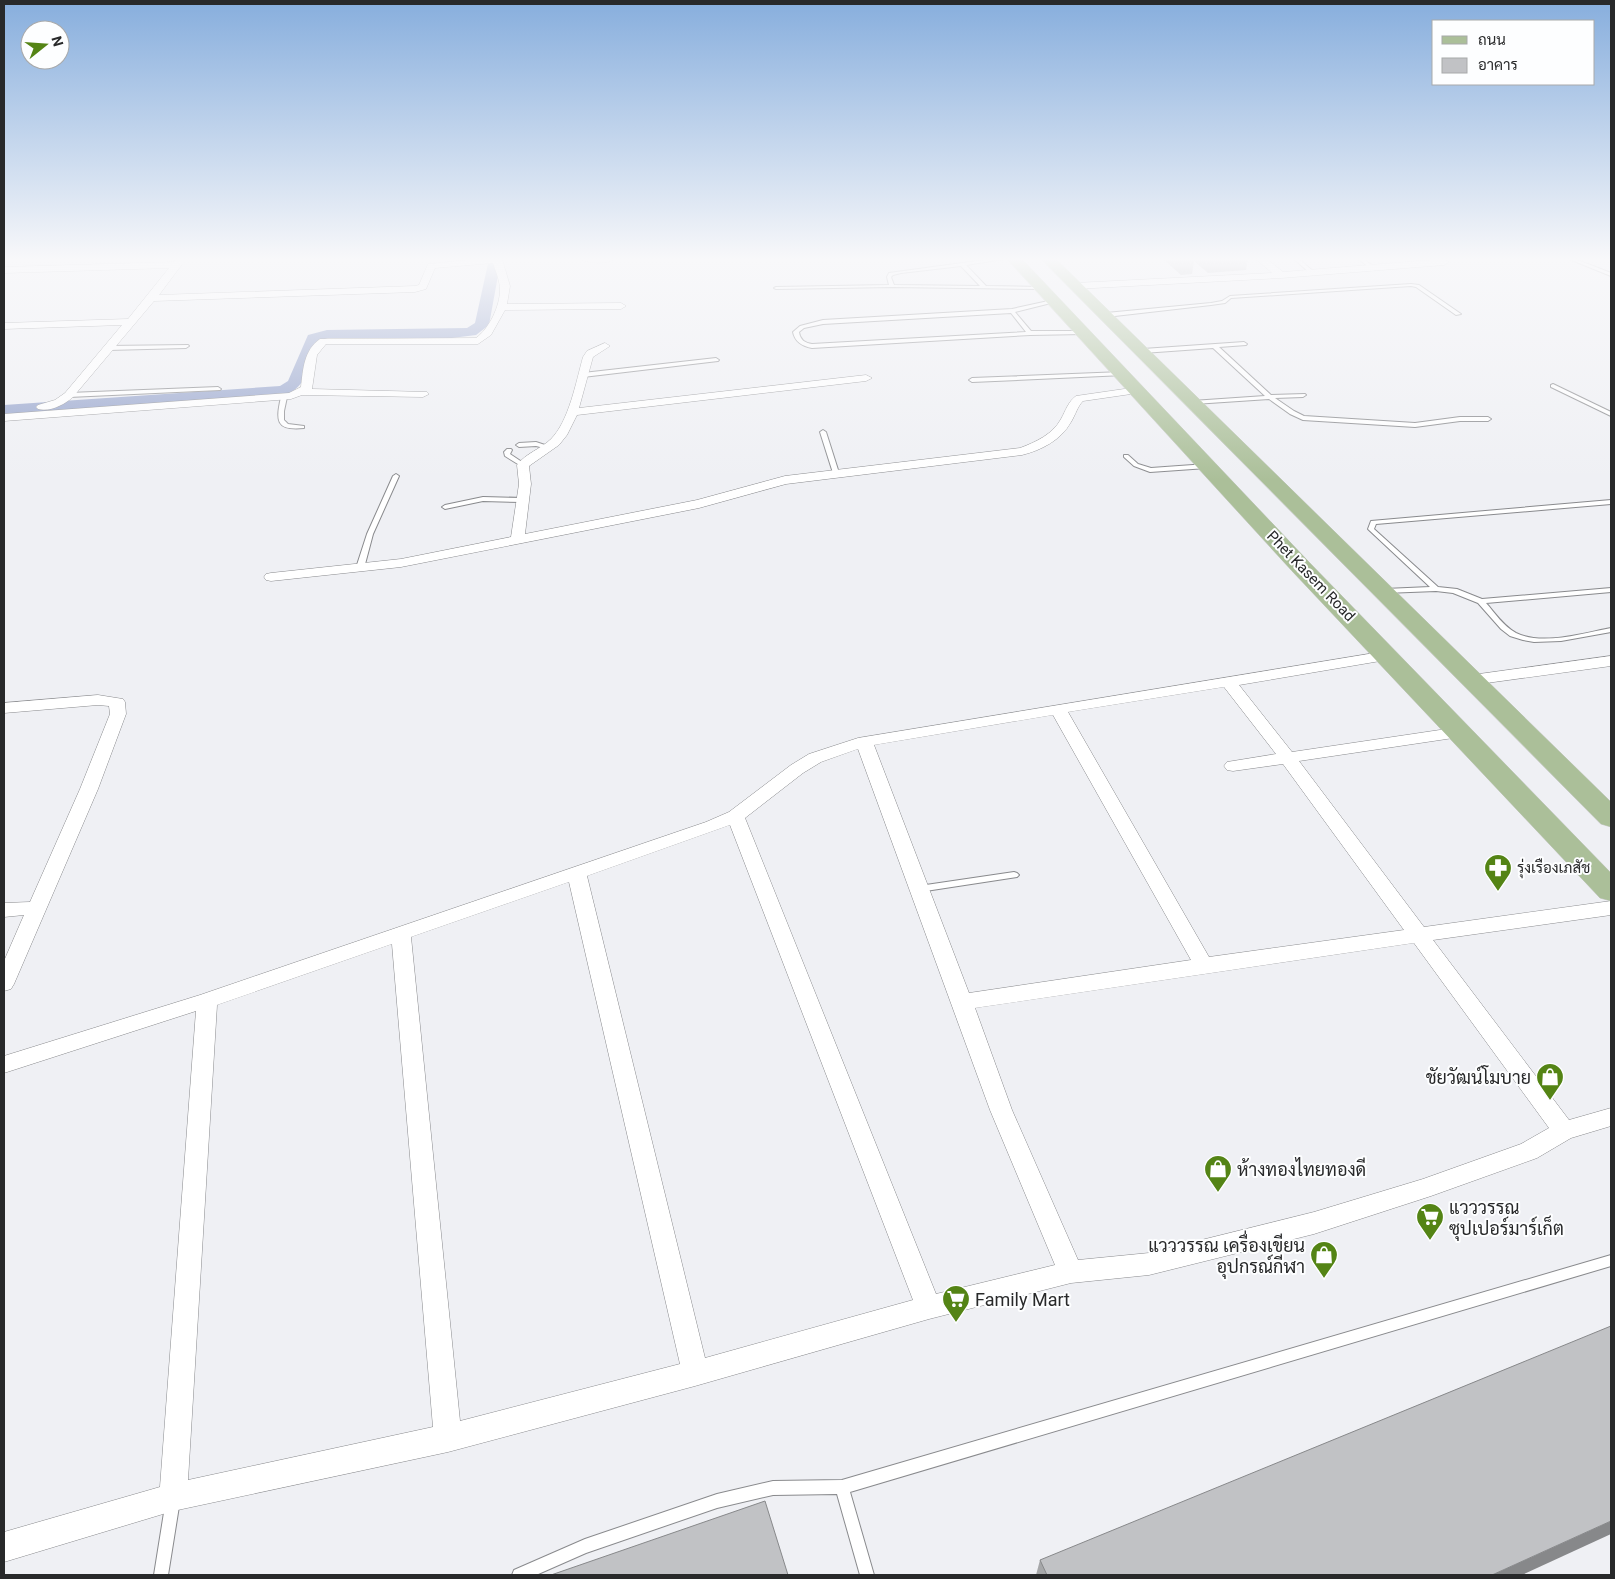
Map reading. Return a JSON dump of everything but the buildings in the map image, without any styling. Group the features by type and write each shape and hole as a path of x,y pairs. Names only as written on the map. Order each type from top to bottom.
{"main road":[{"name":"Phet Kasem Road","path":"1082,333 1611,891"},
{"path":"1124,333 1472,680 1608,810"}],"street":[{"path":"4,410 54,405 69,395 121,333"},
{"path":"303,392 306,389 316,345 324,341 478,341 487,333"},
{"path":"517,540 525,484 523,465 548,447 561,434 580,387 590,353 605,346"},
{"path":"571,412 866,378"},
{"path":"271,576 401,563 699,504 785,480 1022,451 1051,438 1065,423 1072,403 1080,398 1138,390"},
{"path":"4,418 284,397 303,392 424,394"},
{"path":"4,1064 207,1000 712,826 735,816 797,769 816,758 864,742 1387,656"},
{"path":"1472,680 1611,660"},
{"path":"1228,681 1287,757 1564,1131"},
{"path":"4,708 98,700 117,702 119,707 118,714 88,789 4,984"},
{"path":"1058,709 1204,965"},
{"path":"1233,766 1460,732"},
{"path":"864,742 962,1002 1000,1110 1071,1272"},
{"path":"735,816 929,1306"},
{"path":"576,874 695,1373"},
{"path":"4,910 36,908"},
{"path":"962,1002 1204,965 1611,908"},
{"path":"401,934 448,1438"},
{"path":"173,1497 207,1000"},
{"path":"4,1547 173,1497 448,1438 695,1373 929,1306 1071,1272 1105,1267 1149,1264 1314,1223 1423,1189 1529,1151 1564,1131 1611,1117"}],"lane":[{"path":"796,333 799,342 812,346 1019,333"},
{"path":"1066,333 1082,333"},
{"path":"1142,351 1244,344"},
{"path":"108,348 186,346"},
{"path":"1214,346 1271,397 1295,415 1312,420 1415,425 1460,419 1488,419"},
{"path":"583,374 716,360"},
{"path":"972,380 1122,374"},
{"path":"1553,386 1611,414"},
{"path":"69,395 218,389"},
{"path":"1194,402 1303,395"},
{"path":"284,397 279,418 280,423 283,426 302,427"},
{"path":"823,432 836,474"},
{"path":"519,445 536,444 548,447"},
{"path":"509,450 507,455 523,465"},
{"path":"1126,456 1136,464 1150,470 1208,466"},
{"path":"360,568 370,534 396,476"},
{"path":"445,508 484,499 523,500"},
{"path":"1436,589 1371,528 1373,522 1611,502"},
{"path":"1382,591 1436,589 1454,591 1481,601 1611,590"},
{"path":"1481,601 1501,625 1520,638 1539,640 1611,630"},
{"path":"919,889 1014,875"},
{"path":"519,1575 585,1546 717,1501 773,1488 842,1487 1611,1260"},
{"path":"842,1487 867,1575"},
{"path":"161,1575 173,1497"}],"waterway":[{"path":"4,410 284,390 295,383 313,338 327,334 464,333"}],"place":[{"name":"รุ่งเรืองเภสัช","path":"1498,892"},
{"name":"ชัยวัฒน์โมบาย","path":"1550,1101"},
{"name":"ห้างทองไทยทองดี","path":"1218,1193"},
{"name":"แวววรรณ ซุปเปอร์มาร์เก็ต","path":"1430,1241"},
{"name":"แวววรรณ เครื่องเขียน อุปกรณ์กีฬา","path":"1324,1279"},
{"name":"Family Mart","path":"956,1323"}]}
